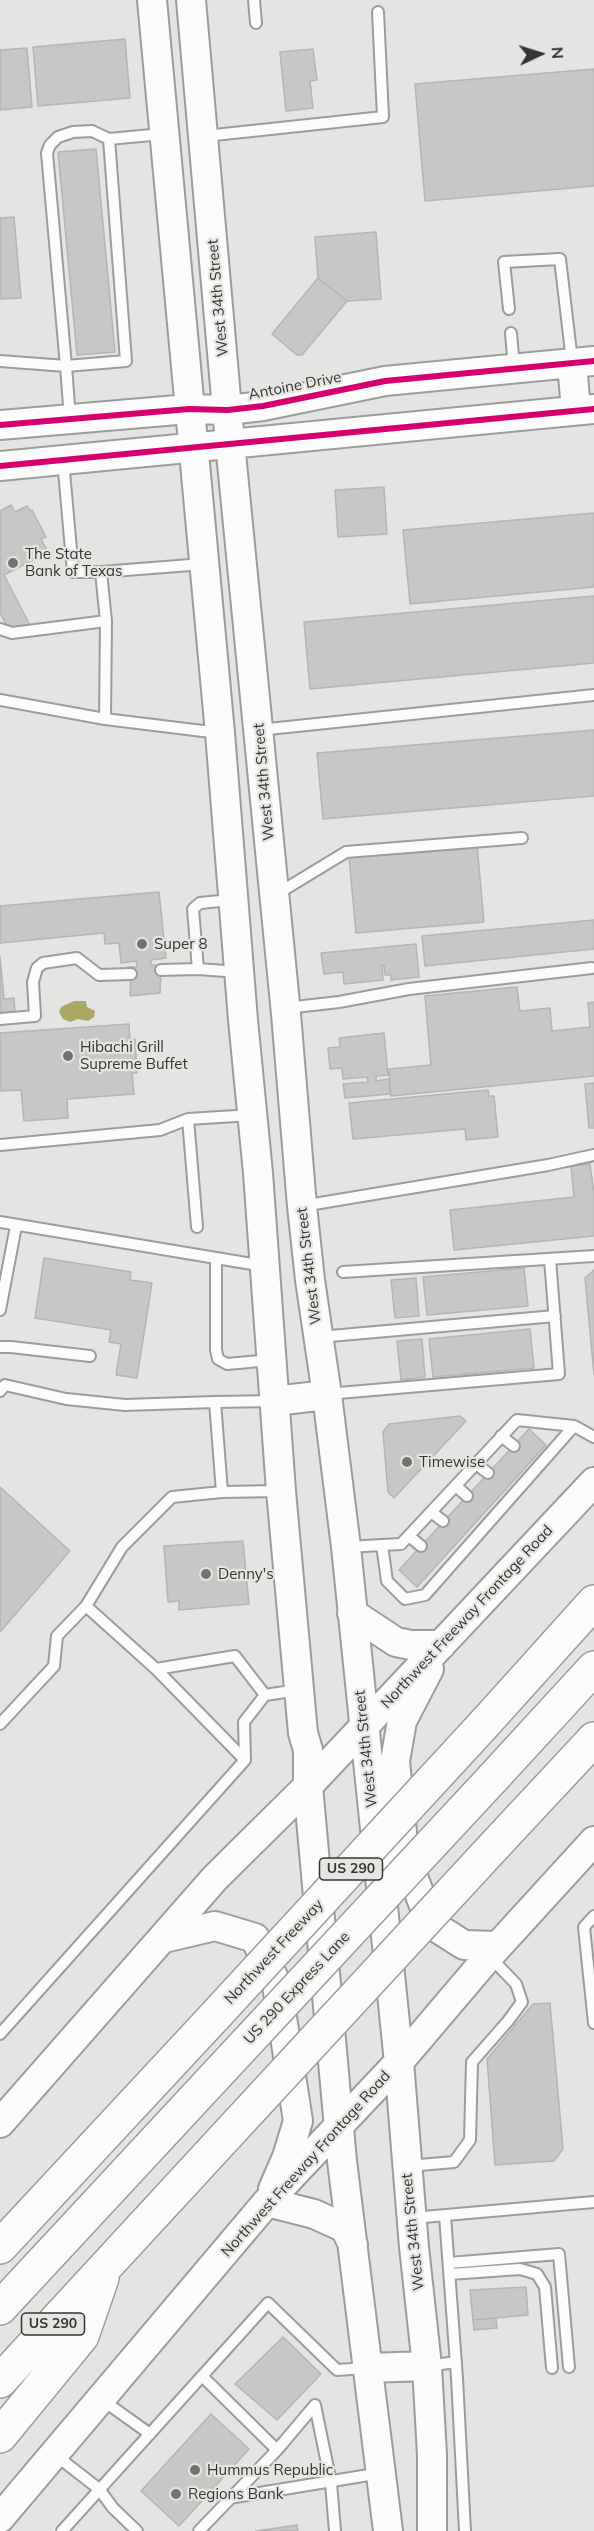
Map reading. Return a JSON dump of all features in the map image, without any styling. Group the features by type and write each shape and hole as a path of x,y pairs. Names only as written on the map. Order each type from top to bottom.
{"highway":[{"name":"Northwest Freeway","path":"0,2247 486,1722 594,1602"},
{"name":"US 290 Express Lane","path":"0,2308 594,1668"},
{"name":"US 290","path":"0,2381 594,1739"},
{"path":"0,2436 82,2336 106,2266"}],"main road":[{"path":"152,0 220,734 281,1491 303,1733 308,1750 308,1786 340,2128 388,2531"},
{"name":"West 34th Street","path":"191,0 302,1206 346,1547 399,2062 427,2366 440,2455 432,2531"},
{"path":"0,466 585,410 583,362"},
{"name":"Antoine Drive","path":"0,425 189,409 228,410 263,406 385,381 583,362"},
{"path":"234,899 274,896"},
{"path":"274,1401 327,1395"},
{"name":"Northwest Freeway Frontage Road","path":"2,2117 164,1938 215,1878 308,1786 594,1482"},
{"path":"352,1613 396,1642 441,1646 402,1721 395,1761 404,1854 431,1924 464,1945 494,1951"},
{"name":"Northwest Freeway Frontage Road","path":"0,2518 267,2202 340,2128 494,1951 594,1841"},
{"path":"164,1938 215,1926 255,1938 278,1985 298,2121 287,2157 267,2202 314,2214 345,2228 353,2246"},
{"path":"367,2368 427,2366"}],"lane":[{"path":"254,0 256,23"},
{"path":"203,136 383,117 378,12"},
{"path":"70,420 47,153 50,145 58,137 73,132 92,131 109,139 164,134"},
{"path":"0,361 66,366 126,361 109,139"},
{"path":"509,309 504,262 560,259 583,362"},
{"path":"511,333 514,368"},
{"path":"63,460 73,572 204,564"},
{"path":"101,572 106,621 105,719"},
{"path":"0,629 12,633 106,621"},
{"path":"259,730 594,695"},
{"path":"0,700 105,719 220,734"},
{"path":"274,896 346,852 522,838"},
{"path":"198,969 193,909 200,903 234,899"},
{"path":"0,1019 35,1016 33,982 37,968 43,963 77,958 99,975 131,974"},
{"path":"285,1008 339,1002 433,986 592,968"},
{"path":"161,970 198,969 240,972"},
{"path":"0,1144 160,1130 188,1119 252,1115"},
{"path":"188,1119 198,1227"},
{"path":"302,1206 548,1166 594,1155"},
{"path":"0,1222 264,1266"},
{"path":"0,1310 16,1226"},
{"path":"343,1272 594,1256"},
{"path":"216,1258 216,1350 219,1359 227,1364 271,1360"},
{"path":"327,1395 559,1374 550,1259"},
{"path":"318,1337 555,1316"},
{"path":"0,1347 90,1356"},
{"path":"0,1391 5,1385 66,1399 125,1405 274,1401"},
{"path":"215,1402 222,1492"},
{"path":"346,1547 401,1544 517,1420 574,1426 594,1437"},
{"path":"382,1545 387,1581 405,1599 425,1595 445,1565 510,1491 574,1426"},
{"path":"501,1437 514,1446"},
{"path":"476,1464 488,1473"},
{"path":"456,1486 467,1496"},
{"path":"0,1724 54,1666 57,1636 86,1606 122,1547 172,1497 222,1492 281,1491"},
{"path":"431,1512 444,1521"},
{"path":"409,1536 421,1546"},
{"path":"86,1606 156,1669 245,1760"},
{"path":"156,1669 235,1656 265,1695"},
{"path":"0,2034 245,1760 244,1722 265,1695 299,1690"},
{"path":"594,1916 584,1927 594,2023"},
{"path":"407,2166 454,2162 470,2140 472,2062 522,2002 516,1984 494,1951"},
{"path":"412,2218 594,2202"},
{"path":"445,2216 465,2531"},
{"path":"449,2269 529,2256 560,2254 569,2367"},
{"path":"529,2256 545,2287 552,2368"},
{"path":"449,2269 520,2269 537,2274"},
{"path":"62,2531 268,2303 337,2370 367,2368"},
{"path":"427,2366 456,2362"},
{"path":"202,2376 277,2450"},
{"path":"101,2399 150,2434"},
{"path":"199,2531 277,2450 315,2405 330,2483 335,2531"},
{"path":"54,2454 99,2489 131,2529"},
{"path":"440,2455 461,2456"},
{"path":"229,2498 381,2473"}],"shaded area":[{"path":"74,1001 86,1001 87,1007 95,1011 94,1017 88,1021 78,1019 70,1022 63,1019 59,1012 61,1007"}],"building":[{"path":"125,39 130,98 38,106 33,47"},
{"path":"27,48 32,107 0,110 0,50"},
{"path":"313,49 317,80 310,81 313,108 286,111 280,52"},
{"path":"594,69 594,186 425,201 415,84"},
{"path":"96,149 115,352 77,355 58,152"},
{"path":"14,217 21,298 0,299 0,218"},
{"path":"376,232 381,299 347,301 318,278 315,237"},
{"path":"318,278 347,301 302,355 297,355 272,334"},
{"path":"384,487 387,534 338,537 335,490"},
{"name":"The State Bank of Texas","path":"11,505 15,512 27,506 30,511 32,510 46,537 41,539 48,552 4,575 32,629 9,630 0,613 0,511"},
{"path":"594,513 594,587 410,604 403,530"},
{"path":"594,596 594,663 310,689 304,622"},
{"path":"594,730 594,796 323,819 317,753"},
{"path":"477,845 484,922 356,933 349,857"},
{"name":"Super 8","path":"159,892 166,958 151,960 151,965 157,965 161,970 160,993 130,996 131,974 128,967 137,967 136,961 121,963 119,943 105,944 104,933 0,943 0,906"},
{"path":"594,920 594,949 425,966 422,936"},
{"path":"416,944 419,977 391,980 391,975 385,975 384,965 382,965 383,980 344,984 343,972 324,974 321,953"},
{"path":"0,957 4,999 14,998 15,1013 0,1014"},
{"path":"517,987 520,1011 550,1008 552,1031 590,1027 588,1003 594,1002 594,1076 391,1096 389,1069 431,1065 425,996"},
{"name":"Hibachi Grill Supreme Buffet","path":"129,1024 130,1040 135,1039 137,1073 132,1073 134,1094 67,1099 68,1118 24,1121 21,1090 0,1091 0,1033"},
{"path":"384,1033 388,1075 376,1076 376,1081 389,1079 390,1094 345,1098 343,1084 368,1082 367,1077 343,1079 342,1068 330,1069 328,1048 340,1047 339,1038"},
{"path":"594,1083 594,1128 589,1128 585,1084"},
{"path":"488,1090 489,1096 494,1096 498,1137 466,1140 465,1129 353,1139 349,1103"},
{"path":"590,1164 594,1194 594,1236 454,1250 450,1210 574,1197 571,1166"},
{"path":"44,1258 131,1272 130,1280 152,1283 137,1378 116,1375 121,1344 109,1342 111,1330 35,1318"},
{"path":"524,1268 528,1306 427,1315 423,1277"},
{"path":"594,1270 594,1375 585,1278"},
{"path":"416,1278 419,1316 395,1318 391,1280"},
{"path":"530,1329 534,1368 433,1377 429,1339"},
{"path":"422,1339 425,1377 401,1380 397,1341"},
{"name":"Timewise","path":"460,1416 466,1421 394,1498 388,1492 383,1432 389,1424"},
{"path":"529,1429 546,1445 417,1587 399,1570"},
{"path":"0,1487 70,1551 0,1632"},
{"name":"Denny's","path":"243,1541 249,1604 179,1610 179,1601 168,1602 164,1546"},
{"path":"550,2003 563,2149 554,2161 495,2165 487,2059 533,2004"},
{"path":"526,2287 528,2315 473,2320 470,2290"},
{"path":"496,2318 497,2328 474,2330 473,2320"},
{"path":"283,2337 321,2374 277,2420 235,2384"},
{"path":"211,2414 249,2449 179,2526 141,2491"},
{"path":"297,2525 298,2531 256,2531"}],"cycle path":[{"path":"0,425 189,409 228,410 263,406 385,381 594,361"},
{"path":"0,466 594,409"}],"place":[{"name":"The State Bank of Texas","path":"13,563"},
{"name":"Super 8","path":"142,944"},
{"name":"Hibachi Grill Supreme Buffet","path":"68,1056"},
{"name":"Timewise","path":"407,1462"},
{"name":"Denny's","path":"206,1574"},
{"name":"Hummus Republic","path":"195,2470"},
{"name":"Regions Bank","path":"176,2494"}]}
